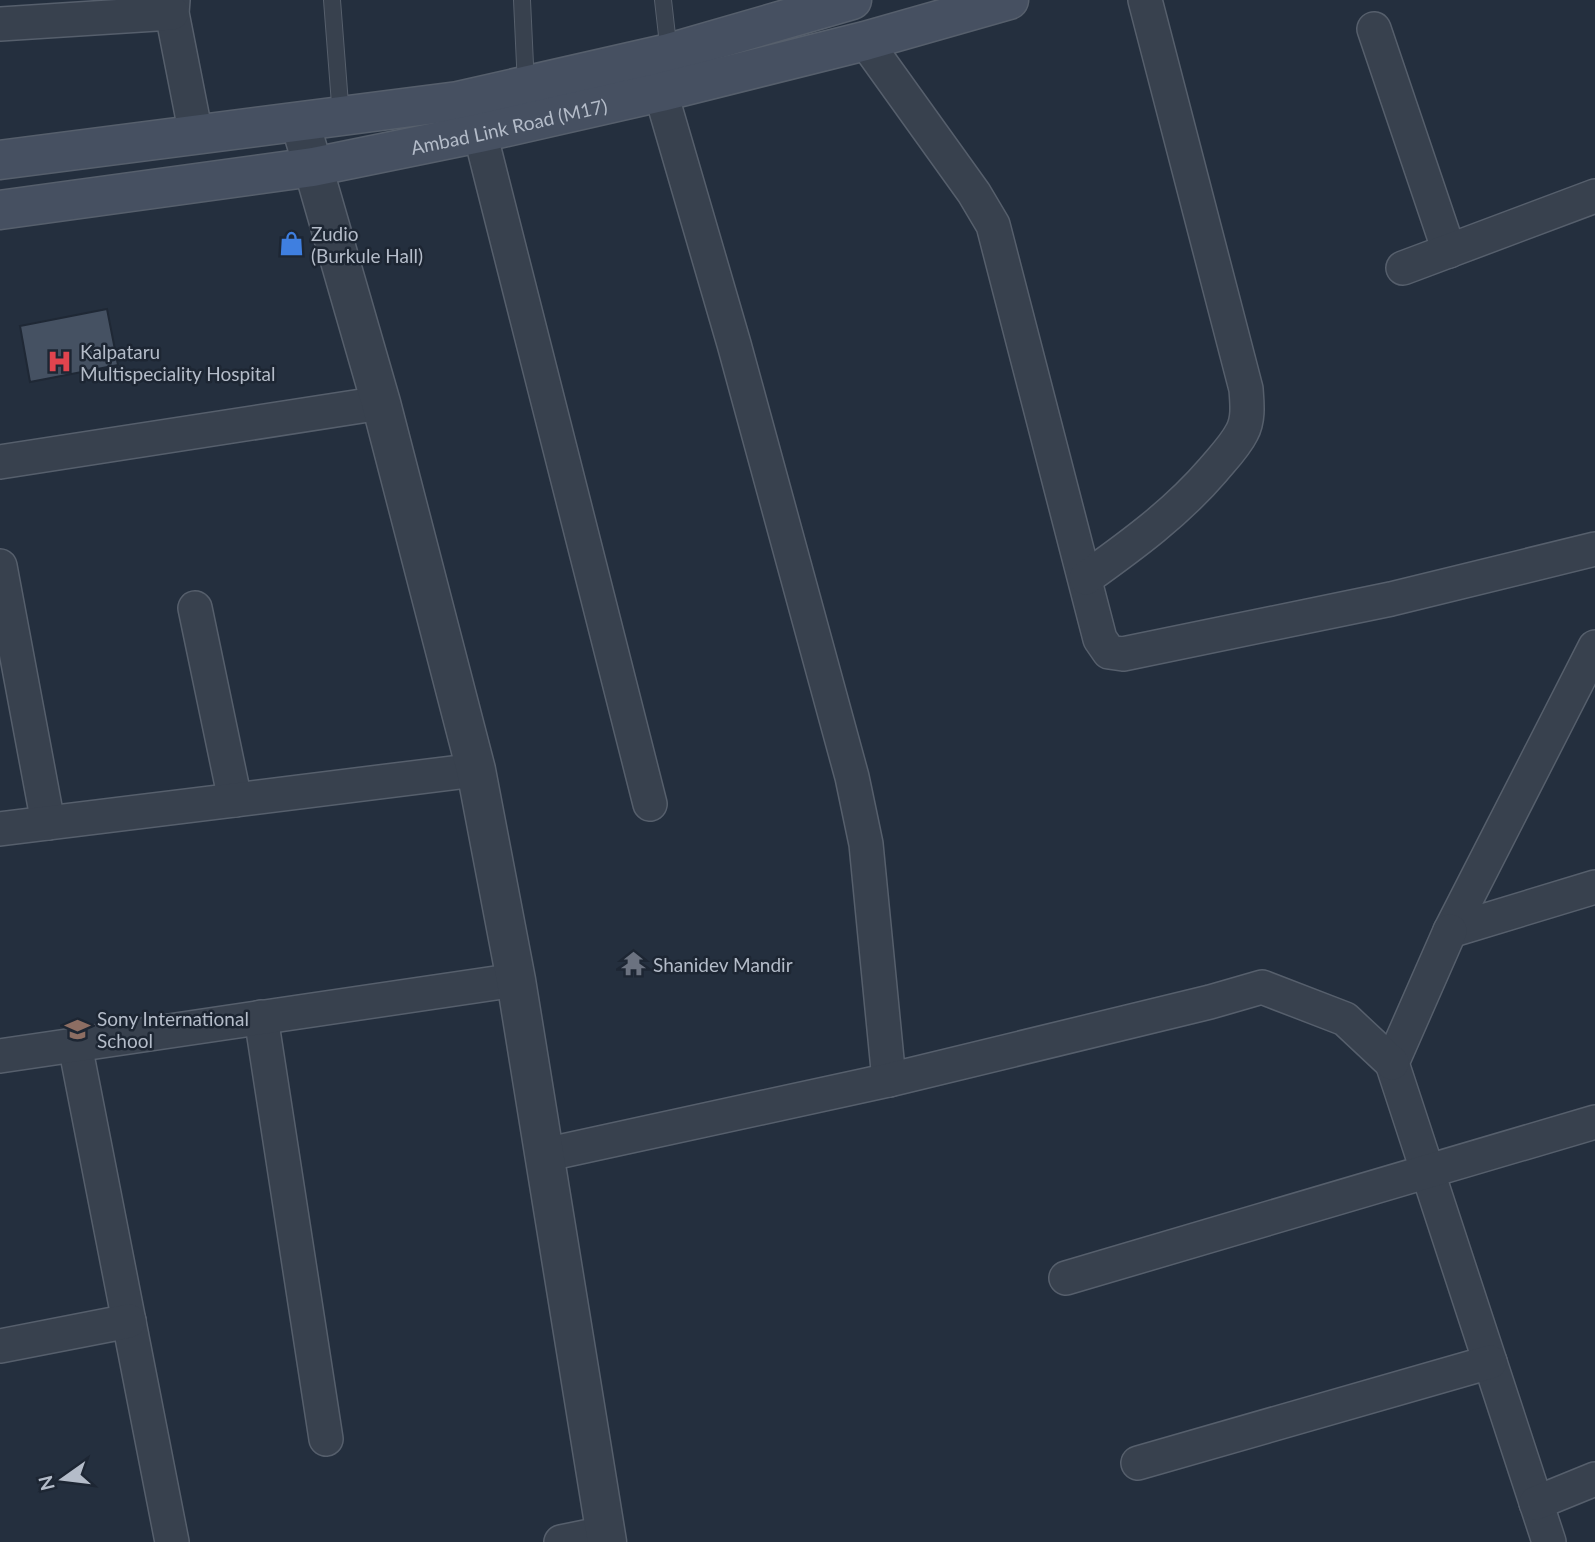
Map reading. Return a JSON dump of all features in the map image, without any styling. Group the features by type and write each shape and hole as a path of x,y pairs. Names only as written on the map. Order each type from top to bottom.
{"main road":[{"name":"Ambad Link Road (M17)","path":"0,210 313,167 480,133 660,67 795,8 852,0"},
{"name":"Ambad Link Road (M17)","path":"0,160 439,104 526,86 864,41 1009,0"}],"street":[{"path":"1086,578 1178,508 1227,454 1243,430 1247,414 1246,389 1145,0"},
{"path":"0,24 173,6 196,135"},
{"path":"1374,29 1449,251"},
{"path":"864,41 974,193 993,225 1100,639 1109,652 1123,653 1391,599 1595,549"},
{"path":"660,67 852,777 866,844 889,1080"},
{"path":"300,122 381,403 476,770 516,980 606,1537 561,1542"},
{"path":"480,133 650,804"},
{"path":"1403,268 1595,196"},
{"path":"0,462 381,403"},
{"path":"0,566 48,823"},
{"path":"195,608 235,800"},
{"path":"1392,1063 1450,931 1595,648"},
{"path":"0,829 476,770"},
{"path":"1450,931 1595,887"},
{"path":"0,1056 516,980"},
{"path":"544,1155 889,1080 1197,1006 1262,987 1345,1019 1392,1063 1549,1542"},
{"path":"261,1017 326,1439"},
{"path":"75,1045 172,1542"},
{"path":"1066,1278 1595,1122"},
{"path":"0,1346 129,1321"},
{"path":"1138,1463 1490,1362"},
{"path":"1536,1503 1595,1479"}],"lane":[{"path":"332,0 341,117"},
{"path":"522,0 526,86"},
{"path":"660,67 663,0"}],"building":[{"path":"107,309 118,365 30,382 20,326"}],"place":[{"name":"Zudio (Burkule Hall)","path":"291,244"},
{"name":"Kalpataru Multispeciality Hospital","path":"60,362"},
{"name":"Shanidev Mandir","path":"633,964"},
{"name":"Sony International School","path":"77,1029"}]}
